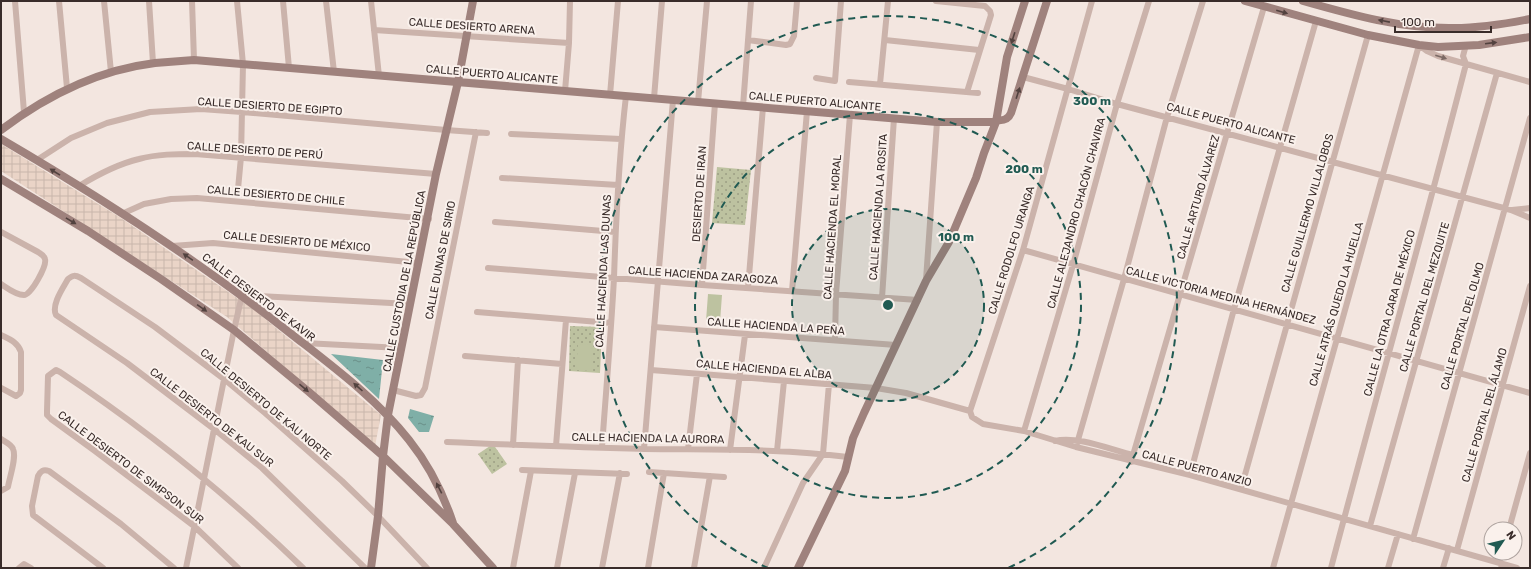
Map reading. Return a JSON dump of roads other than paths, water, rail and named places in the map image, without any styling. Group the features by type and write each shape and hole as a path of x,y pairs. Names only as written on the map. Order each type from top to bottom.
{"street":[{"path":"15,1 24,112"},
{"path":"59,1 67,88"},
{"path":"104,1 111,72"},
{"path":"149,1 153,63"},
{"path":"192,1 194,60"},
{"path":"237,1 243,64 241,158 238,189"},
{"path":"283,1 289,68"},
{"path":"326,1 334,72"},
{"path":"371,1 379,76"},
{"name":"CALLE CUSTODIA DE LA REPÚBLICA","path":"371,568 378,516 388,415 429,219 436,174 458,82 473,1"},
{"path":"565,91 569,43 570,1"},
{"path":"610,95 618,1"},
{"path":"654,98 662,1"},
{"path":"698,102 707,1"},
{"path":"743,106 752,1"},
{"path":"748,40 790,44 793,41 794,36 797,1"},
{"path":"816,78 835,81 841,1"},
{"path":"880,84 888,1"},
{"path":"936,1 985,6 990,11 991,15 967,92"},
{"path":"798,568 845,471 853,438 926,281 949,242 976,178 996,121 1007,57 1026,1"},
{"path":"996,121 1004,120 1009,117 1047,1"},
{"name":"CALLE RODOLFO URANGA","path":"970,411 1023,250 1092,1"},
{"name":"CALLE ALEJANDRO CHACÓN CHAVIRA","path":"1024,431 1073,265 1117,104 1149,1"},
{"path":"1076,447 1124,279 1167,117 1203,1"},
{"path":"1245,1 1368,35 1419,45 1438,47 1479,45 1530,37"},
{"path":"1303,1 1359,16 1422,27 1481,27 1530,19"},
{"name":"CALLE ARTURO ÁLVAREZ","path":"1132,459 1264,7"},
{"path":"1190,475 1234,309 1316,21"},
{"name":"CALLE DESIERTO ARENA","path":"374,30 569,43"},
{"name":"CALLE GUILLERMO VILLALOBOS","path":"1241,489 1368,35"},
{"path":"885,40 979,50"},
{"path":"1419,45 1438,56 1530,82"},
{"name":"CALLE ATRÁS QUEDO LA HUELLA","path":"1273,568 1419,45"},
{"name":"CALLE LA OTRA CARA DE MÉXICO","path":"1331,568 1388,352 1434,190 1466,64 1463,56 1466,45"},
{"name":"CALLE PUERTO ALICANTE","path":"1,130 24,112 67,88 111,72 153,63 194,60 937,122 996,121"},
{"name":"CALLE PORTAL DEL MEZQUITE","path":"1370,526 1497,73"},
{"name":"CALLE PUERTO ALICANTE","path":"1023,77 1117,104 1508,209"},
{"path":"849,82 978,93"},
{"name":"CALLE HACIENDA LAS DUNAS","path":"602,447 614,278 615,232 621,139 626,96"},
{"path":"644,449 673,100"},
{"name":"DESIERTO DE IRAN","path":"702,285 715,103"},
{"path":"748,288 764,108"},
{"name":"CALLE DESIERTO DE EGIPTO","path":"37,160 71,138 107,123 150,112 200,109 446,130 487,132"},
{"path":"792,291 807,111"},
{"name":"CALLE HACIENDA EL MORAL","path":"835,340 836,294 850,115"},
{"name":"CALLE HACIENDA LA ROSITA","path":"882,298 894,118"},
{"name":"CALLE PORTAL DEL OLMO","path":"1413,539 1508,209 1530,118"},
{"path":"926,281 937,122"},
{"name":"CALLE DUNAS DE SIRIO","path":"393,390 416,396 421,395 424,392 476,132"},
{"path":"511,134 621,139"},
{"name":"CALLE DESIERTO DE KAVIR","path":"1,139 124,213 172,246 242,295 354,384 388,415 416,448 446,501 453,524"},
{"name":"CALLE DESIERTO DE PERÚ","path":"79,186 100,174 139,159 166,155 195,154 436,174"},
{"path":"502,178 618,185"},
{"name":"CALLE DESIERTO DE KAVIR","path":"1,179 88,231 161,279 234,330 383,456 453,524 493,568"},
{"name":"CALLE DESIERTO DE CHILE","path":"124,213 144,204 171,199 197,198 429,219"},
{"path":"1508,209 1530,208"},
{"path":"1508,209 1530,218"},
{"path":"495,222 615,232"},
{"path":"1,232 43,256 45,260 45,264 32,290 27,294 22,295 1,284"},
{"name":"CALLE DESIERTO DE MÉXICO","path":"172,246 213,243 419,262"},
{"name":"CALLE VICTORIA MEDINA HERNÁNDEZ","path":"1023,250 1530,392"},
{"name":"CALLE HACIENDA ZARAGOZA","path":"488,268 658,282 918,300"},
{"name":"CALLE DESIERTO DE KAU SUR","path":"76,275 71,276 68,279 55,306 54,311 60,318 128,363 214,429 267,473 364,568"},
{"name":"CALLE DESIERTO DE KAU NORTE","path":"76,275 155,327 224,379 342,481 378,516 427,568"},
{"name":"CALLE PORTAL DEL ÁLAMO","path":"1457,550 1530,286"},
{"path":"186,568 242,295 410,304"},
{"path":"477,312 611,323"},
{"path":"556,446 566,320"},
{"name":"CALLE HACIENDA LA PEÑA","path":"654,327 745,335 896,345"},
{"path":"1,335 16,343 21,352 21,390 16,396 1,388"},
{"path":"730,450 745,335"},
{"path":"304,343 401,348"},
{"path":"465,356 562,364"},
{"path":"513,445 518,360"},
{"name":"CALLE DESIERTO DE SIMPSON SUR","path":"204,478 118,411 56,370 48,376 47,415 194,526 238,568"},
{"name":"CALLE HACIENDA EL ALBA","path":"651,370 876,388"},
{"path":"688,449 697,374"},
{"path":"777,450 784,381"},
{"path":"764,568 803,483 823,454 829,384"},
{"name":"CALLE PUERTO ANZIO","path":"876,388 906,393 970,411 972,417 983,424 1024,431 1076,447 1132,459 1413,539 1457,550 1501,566 1517,568"},
{"path":"1,439 14,450 8,487 1,492"},
{"path":"1055,441 1064,439 1078,440 1132,459"},
{"name":"CALLE HACIENDA LA AURORA","path":"447,442 644,449 777,450 848,457"},
{"path":"1511,521 1530,453"},
{"path":"522,470 575,473 624,473 602,568"},
{"path":"103,568 37,518 32,511 38,476 41,471 49,471 121,524 174,568"},
{"path":"513,568 531,471"},
{"path":"649,472 724,477"},
{"path":"557,568 575,473"},
{"path":"648,568 664,473"},
{"path":"694,568 710,476"},
{"path":"204,478 303,568"},
{"path":"1388,568 1398,534"},
{"path":"1445,566 1449,548"},
{"path":"19,568 24,564 31,568"}],"water":[{"path":"331,354 383,360 379,399"},
{"path":"410,409 434,416 429,432 419,432 408,418"}]}
